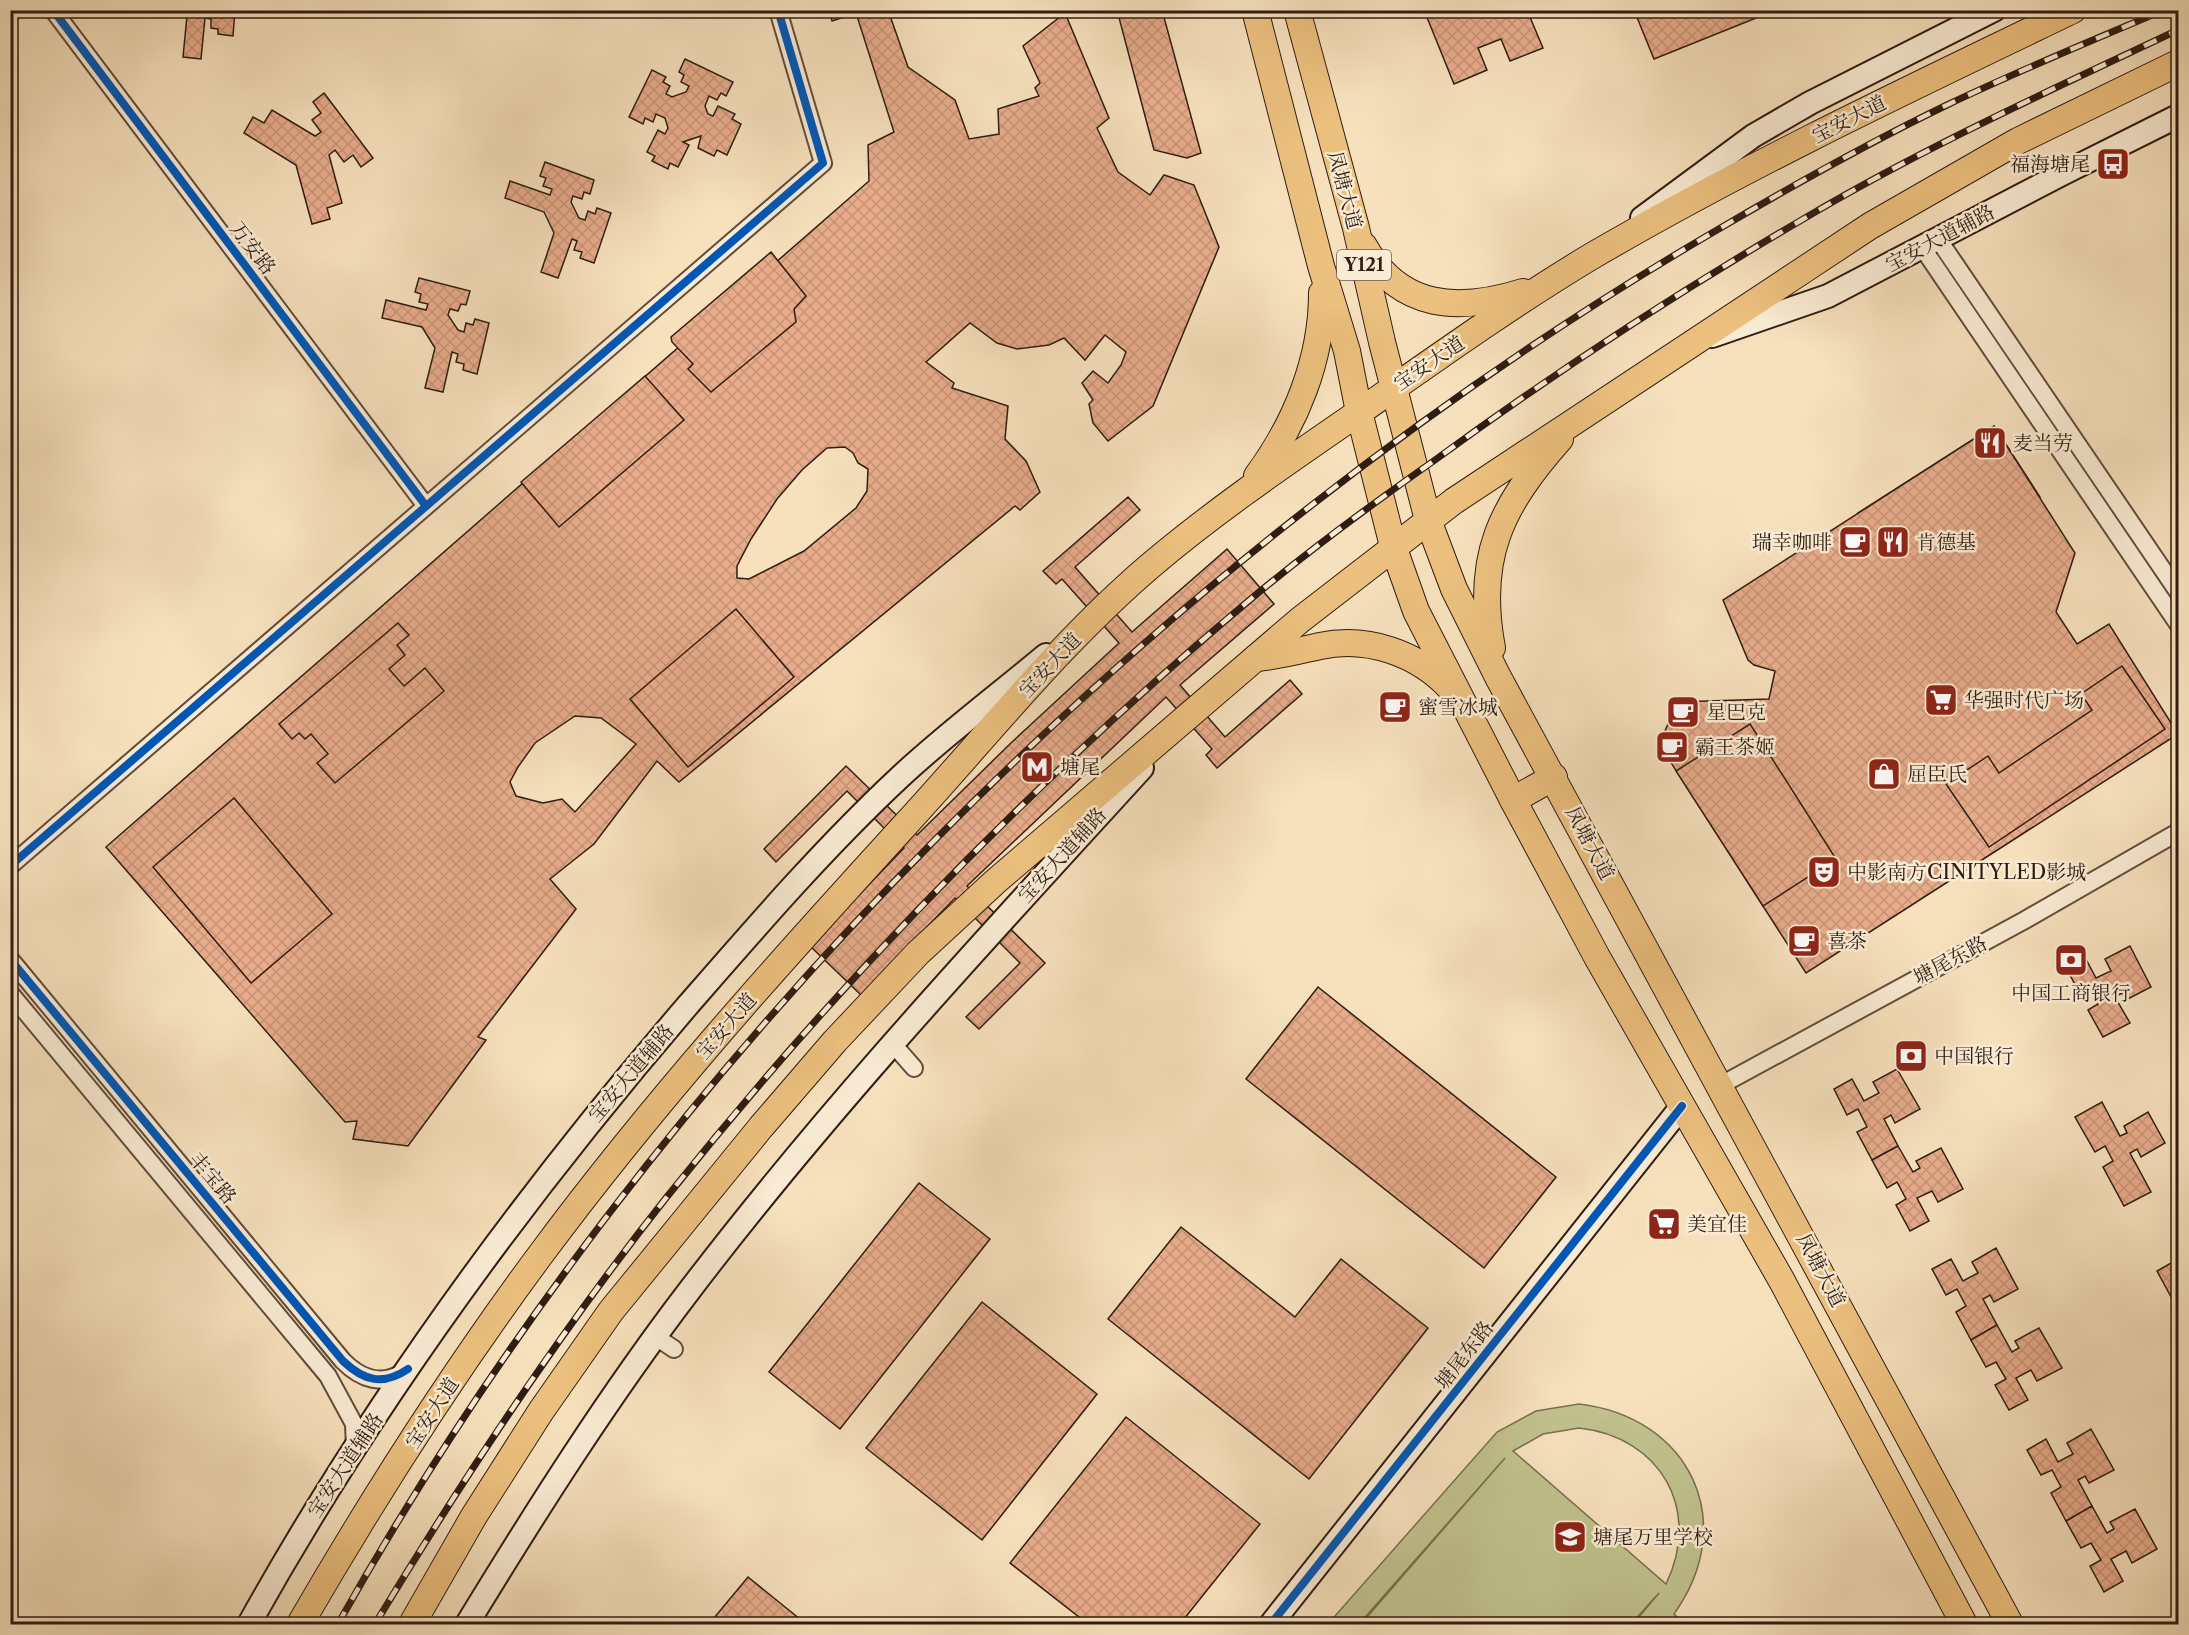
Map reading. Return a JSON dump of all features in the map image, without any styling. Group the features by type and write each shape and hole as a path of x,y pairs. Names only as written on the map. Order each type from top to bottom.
{"main road":[{"name":"凤塘大道","path":"1255,10 1321,266 1347,351 1359,412 1393,546 1416,611 1513,800 1844,1394 1964,1624"},
{"name":"凤塘大道","path":"1297,10 1356,228 1428,520 1454,589 1498,677 1721,1085 2010,1624"},
{"path":"1589,258 1753,136 1810,103 1994,10"},
{"name":"宝安大道","path":"300,1624 339,1557 429,1418 540,1255 663,1099 809,931 1067,645 1109,603 1150,566 1239,496 1394,388 1589,258 1713,189 1900,93 2073,10"},
{"path":"412,1624 474,1516 554,1393 612,1311 768,1118 835,1041 918,953 1050,833 1185,721 1256,658 1393,546 1580,416 1870,226 2019,141 2178,63"},
{"name":"宝安大道辅路","path":"1693,342 1828,296 2178,116"},
{"path":"1356,228 1373,260 1385,274 1399,286 1422,297 1469,305 1496,300 1549,284"},
{"path":"1239,496 1256,477 1279,443 1308,380 1320,325 1321,266"},
{"path":"1498,677 1487,621 1485,587 1489,553 1505,515 1522,488 1580,416"},
{"name":"宝安大道辅路","path":"249,1624 292,1547 408,1369 470,1279 556,1162 772,909 899,778 1109,603"},
{"path":"1256,658 1291,655 1320,646 1350,643 1380,646 1426,667 1463,701"},
{"name":"宝安大道辅路","path":"467,1624 592,1428 665,1343 688,1292 778,1178 892,1044 1185,721"},
{"path":"1513,800 1554,777"},
{"name":"塘尾东路","path":"1271,1624 1683,1106"}],"street":[{"name":"万安路","path":"53,10 426,506"},
{"path":"10,866 823,163 778,10"},
{"path":"1930,243 2178,592"},
{"path":"1930,243 2178,624"},
{"name":"塘尾东路","path":"1721,1085 2025,920 2178,832"},
{"name":"丰宝路","path":"10,959 343,1361 354,1371 376,1380 397,1377 408,1369"},
{"name":"丰宝路","path":"10,993 328,1376 348,1408 354,1424 355,1449"},
{"path":"892,1044 914,1068"}],"green space":[{"path":"1579,1404 1618,1413 1650,1429 1675,1452 1693,1479 1702,1511 1703,1544 1693,1579 1674,1614 1681,1621 1678,1624 1633,1624 1659,1593 1631,1624 1361,1624 1505,1458 1359,1624 1328,1624 1497,1432 1536,1411","holes":["1579,1428 1608,1434 1632,1446 1652,1462 1667,1482 1676,1504 1679,1530 1676,1556 1666,1584 1513,1451 1543,1434"]}],"building":[{"path":"183,10 235,10 233,36 218,34 218,29 211,28 211,19 205,18 201,59 183,57 187,16"},
{"path":"829,10 888,10 908,67 955,100 969,139 999,134 998,109 1039,96 1035,88 1040,83 1023,46 1065,13 1109,118 1097,128 1118,172 1150,195 1164,175 1194,185 1219,247 1153,406 1108,441 1093,423 1089,404 1093,400 1082,383 1093,371 1108,383 1121,365 1126,352 1105,335 1085,360 1064,338 1049,345 1017,349 997,343 970,323 926,362 954,383 952,388 1008,406 1005,439 1026,461 1040,492 1020,510 1015,506 679,782 657,761 594,844 550,879 576,909 478,1037 486,1040 408,1146 353,1139 357,1121 345,1122 106,847 869,181 868,145 894,132 856,13 832,21","holes":["845,447 853,453 858,463 868,469 867,491 856,508 804,551 749,579 737,578 737,566 751,539 777,499 802,470 827,448","575,716 601,718 636,744 575,812 562,799 543,803 516,796 510,782 535,743"]},
{"path":"1117,10 1162,10 1201,153 1187,158 1154,150"},
{"path":"1424,10 1527,10 1543,48 1510,61 1501,39 1478,48 1487,70 1454,84"},
{"path":"1634,10 1776,10 1654,59"},
{"path":"685,59 733,82 726,96 721,93 717,100 709,96 705,106 708,114 713,116 718,106 735,114 732,119 741,124 727,155 717,150 714,156 698,148 701,136 683,142 689,145 678,167 670,163 668,169 652,161 655,156 647,152 658,130 665,134 668,128 665,118 656,114 653,122 645,118 643,124 629,117 652,70 666,77 663,82 670,86 666,94 672,97 686,92 689,86 681,82 684,75 679,72"},
{"path":"324,93 373,158 361,167 353,155 344,162 335,150 329,155 342,203 327,208 330,219 312,224 296,165 244,133 253,117 264,123 272,110 315,136 321,132 312,120 321,113 313,102"},
{"path":"545,162 594,180 590,194 584,192 582,199 573,196 571,202 579,218 585,220 588,211 595,214 597,208 611,213 594,263 580,258 582,252 574,250 577,241 572,239 558,278 541,272 554,233 544,212 505,198 510,181 550,195 552,189 543,186 546,178 540,176"},
{"path":"771,252 806,296 794,309 796,322 711,392 688,369 693,364 672,342 671,337"},
{"path":"419,278 470,291 466,305 461,304 458,311 450,309 448,315 458,330 464,332 466,323 473,325 475,319 489,323 477,374 463,370 464,364 456,362 458,354 452,352 443,392 425,388 435,348 422,327 382,318 386,300 426,310 428,304 419,302 421,294 415,292"},
{"path":"645,376 684,420 559,527 521,482"},
{"path":"1994,426 2040,497 1904,584 1858,513"},
{"name":"华强时代广场","path":"1994,426 2075,553 2056,612 2077,644 2109,624 2178,734 1806,973 1659,744 1678,702 1769,699 1775,671 1754,665 1748,660 1723,600"},
{"path":"1128,497 1140,510 1075,567 1132,632 1227,549 1274,604 1180,685 1225,737 1290,680 1302,694 1217,768 1206,755 1212,749 1166,697 967,886 1045,963 979,1029 966,1017 1020,963 955,898 861,995 810,946 904,848 847,791 776,862 764,849 846,766 917,835 1012,742 1119,643 1062,579 1056,584 1043,571"},
{"path":"736,609 794,677 688,767 630,699"},
{"path":"398,623 409,635 397,645 405,655 389,669 404,686 425,668 444,691 335,783 317,763 328,754 311,734 305,739 299,733 292,739 279,724"},
{"path":"2122,666 2165,729 1989,847 1946,784 1988,756 1999,773 2092,710 2081,694"},
{"path":"1750,724 1836,859 1763,906 1676,771"},
{"path":"234,798 332,914 251,983 153,867"},
{"path":"2130,946 2151,987 2126,1000 2122,993 2115,997 2130,1023 2103,1037 2088,1010 2098,1004 2089,986 2079,992 2061,958 2080,948 2096,978 2111,971 2105,959"},
{"path":"1318,987 1556,1177 1484,1268 1246,1079"},
{"path":"1897,1069 1920,1109 1895,1123 1891,1115 1884,1119 1898,1146 1872,1160 1857,1132 1867,1127 1858,1109 1847,1115 1834,1089 1852,1079 1864,1101 1879,1093 1873,1082"},
{"path":"2102,1102 2120,1136 2127,1133 2124,1126 2148,1112 2165,1143 2141,1157 2137,1149 2130,1153 2151,1192 2124,1206 2103,1167 2113,1161 2105,1146 2095,1152 2075,1117"},
{"path":"1898,1146 1913,1172 1920,1168 1916,1161 1941,1148 1963,1189 1938,1202 1932,1191 1917,1198 1929,1221 1910,1231 1896,1205 1906,1199 1897,1182 1887,1188 1872,1160"},
{"path":"919,1183 990,1239 840,1429 769,1372"},
{"path":"1181,1227 1295,1317 1341,1259 1428,1328 1309,1479 1108,1319"},
{"path":"1996,1248 2018,1289 1994,1302 1990,1295 1983,1299 1997,1325 1971,1340 1956,1312 1966,1306 1957,1289 1946,1295 1932,1269 1951,1259 1963,1281 1978,1273 1972,1262"},
{"path":"2178,1259 2178,1304 2176,1306 2157,1271"},
{"path":"982,1302 1097,1394 982,1540 866,1448"},
{"path":"1997,1325 2012,1352 2019,1348 2015,1341 2039,1328 2062,1368 2037,1381 2031,1370 2016,1378 2028,1400 2009,1410 1995,1385 2006,1379 1996,1362 1986,1367 1971,1340"},
{"path":"1126,1417 1260,1524 1180,1624 1088,1624 1010,1563"},
{"path":"2091,1429 2114,1470 2089,1483 2085,1476 2078,1480 2092,1506 2066,1521 2051,1493 2061,1487 2052,1470 2041,1475 2027,1450 2046,1439 2058,1462 2073,1454 2067,1443"},
{"path":"2092,1506 2107,1533 2114,1529 2110,1522 2135,1509 2157,1549 2132,1563 2126,1551 2111,1559 2123,1581 2104,1592 2090,1566 2101,1560 2091,1543 2081,1548 2066,1521"},
{"path":"748,1577 806,1624 709,1624"}],"railway":[{"path":"338,1624 465,1416 608,1215 766,1021 937,838 1119,665 1311,505 1511,360 1717,230 1773,197 1918,119 2055,56 2164,10"},
{"path":"375,1624 443,1514 550,1353 626,1249 733,1116 873,957 947,880 1099,733 1177,662 1323,541 1525,396 1663,304 1805,218 1896,167 2178,30"}],"cycle path":[{"path":"53,10 426,506"},
{"path":"10,866 823,163 778,10"},
{"path":"10,959 343,1361 358,1373 374,1379 390,1378 408,1369"},
{"path":"1271,1624 1682,1106"}],"place":[{"name":"福海塘尾","path":"2113,164"},
{"name":"麦当劳","path":"1990,443"},
{"name":"瑞幸咖啡","path":"1855,542"},
{"name":"肯德基","path":"1893,542"},
{"name":"华强时代广场","path":"1941,700"},
{"name":"蜜雪冰城","path":"1395,707"},
{"name":"星巴克","path":"1683,712"},
{"name":"霸王茶姬","path":"1672,747"},
{"name":"塘尾","path":"1037,767"},
{"name":"屈臣氏","path":"1884,774"},
{"name":"中影南方CINITYLED影城","path":"1824,872"},
{"name":"喜茶","path":"1804,941"},
{"name":"中国工商银行","path":"2071,960"},
{"name":"中国银行","path":"1911,1056"},
{"name":"美宜佳","path":"1664,1224"},
{"name":"塘尾万里学校","path":"1570,1537"}]}
